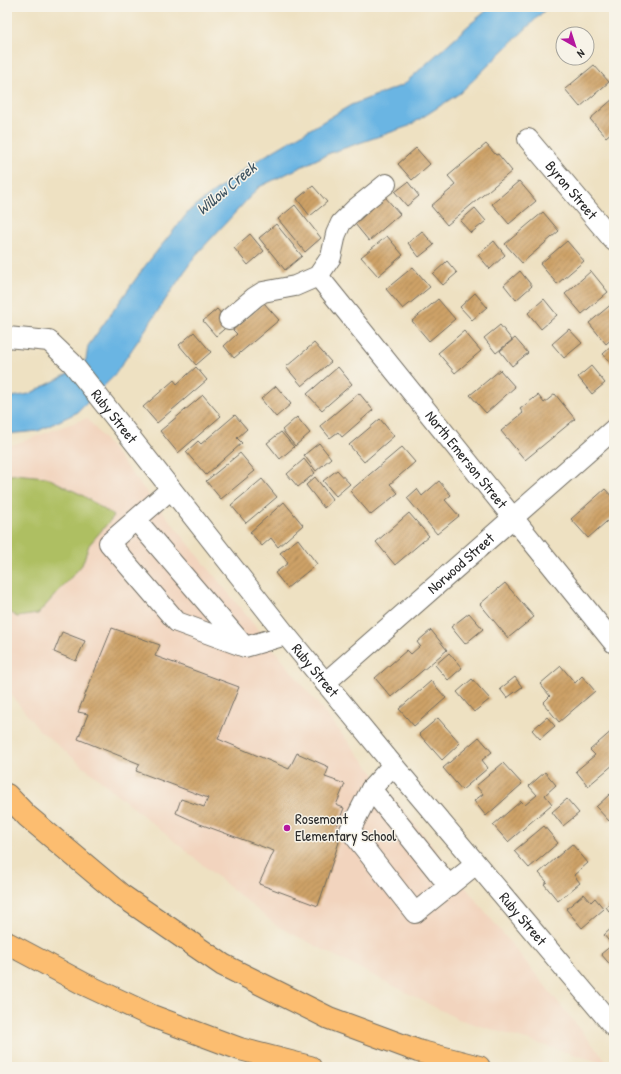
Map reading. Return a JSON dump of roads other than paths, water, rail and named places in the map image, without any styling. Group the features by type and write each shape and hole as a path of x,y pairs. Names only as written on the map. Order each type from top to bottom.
{"highway":[{"path":"7,795 27,816 121,895 223,965 329,1018 418,1051 479,1067"},
{"path":"7,943 84,984 152,1016 240,1049 310,1067"}],"street":[{"name":"Byron Street","path":"528,139 614,241"},
{"path":"229,319 263,292 295,286 318,276 331,257 336,234 341,223 355,209 386,184"},
{"name":"North Emerson Street","path":"318,276 614,643"},
{"name":"Ruby Street","path":"7,337 49,341 72,363 325,683 614,1027"},
{"name":"Norwood Street","path":"325,683 614,429"},
{"path":"171,489 109,543 177,622 245,647 286,635"},
{"path":"136,520 245,647"},
{"path":"393,765 372,789 350,830 415,913 476,864"},
{"path":"372,789 449,886"}],"water":[{"name":"Willow Creek","path":"491,7 548,7 460,93 409,126 330,153 259,187 195,256 114,376 78,412 38,431 7,434 7,398 29,394 66,375 86,360 88,346 145,266 190,210 253,163 351,105 403,85"}],"place":[{"name":"Rosemont Elementary School","path":"287,828"}]}
